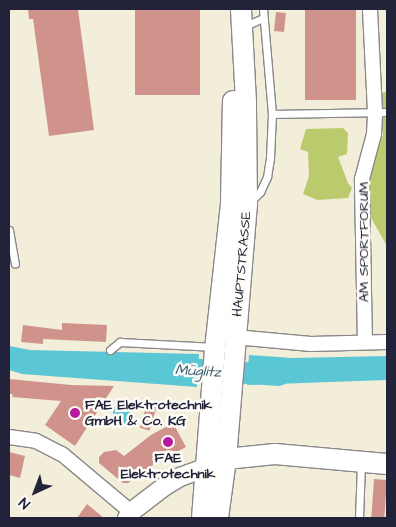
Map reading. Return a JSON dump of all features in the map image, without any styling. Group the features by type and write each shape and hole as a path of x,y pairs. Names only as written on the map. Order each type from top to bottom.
{"main road":[{"name":"HAUPTSTRASSE","path":"202,518 215,348 231,204 232,99 228,9"},
{"name":"HAUPTSTRASSE","path":"218,518 226,459 247,205 242,18"},
{"path":"207,467 226,459 275,454 387,464"}],"street":[{"name":"AM SPORTFORUM","path":"365,342 362,179 381,112 370,9"},
{"path":"235,344 387,342"},
{"path":"9,437 36,441 62,454 129,515 180,477 207,467"}],"lane":[{"path":"247,205 260,192 267,177 272,114 263,9"},
{"path":"242,18 263,18"},
{"path":"272,114 381,112"},
{"path":"9,230 15,263"},
{"path":"110,350 120,342 215,348"},
{"path":"359,518 361,462"}],"green space":[{"path":"387,92 387,246 370,216 368,183 370,165 383,135 380,93"},
{"path":"343,128 348,133 347,154 338,157 348,183 352,188 348,198 317,200 303,194 309,176 308,152 300,149 306,129"}],"water":[{"path":"9,346 30,350 199,354 197,387 22,374 9,370"},
{"path":"249,355 292,358 387,356 387,380 247,385"},
{"path":"120,403 129,406 132,411 126,424 119,423 114,419 115,405"}],"building":[{"path":"28,9 78,9 94,130 49,136 33,19 29,19"},
{"path":"135,9 200,9 200,95 135,95"},
{"path":"305,9 356,9 356,100 305,100"},
{"path":"276,12 286,13 284,32 274,31"},
{"path":"62,323 107,325 106,342 43,339 43,344 21,342 23,325 62,330"},
{"name":"FAE Elektrotechnik GmbH & Co. KG","path":"9,379 71,385 114,386 75,446 45,425 61,401 12,397 13,395 9,393"},
{"path":"148,401 158,404 149,431 140,428"},
{"path":"173,423 186,447 153,465 128,483 123,483 99,463 99,457 104,452 116,450 124,456 151,435"},
{"path":"9,452 25,456 20,478 9,475"},
{"path":"374,479 387,480 384,518 371,518"},
{"path":"87,504 104,518 77,518"}],"waterway":[{"name":"Müglitz","path":"169,368 279,375"}],"place":[{"name":"FAE Elektrotechnik GmbH & Co. KG","path":"75,413"},
{"name":"FAE Elektrotechnik","path":"168,442"}]}
